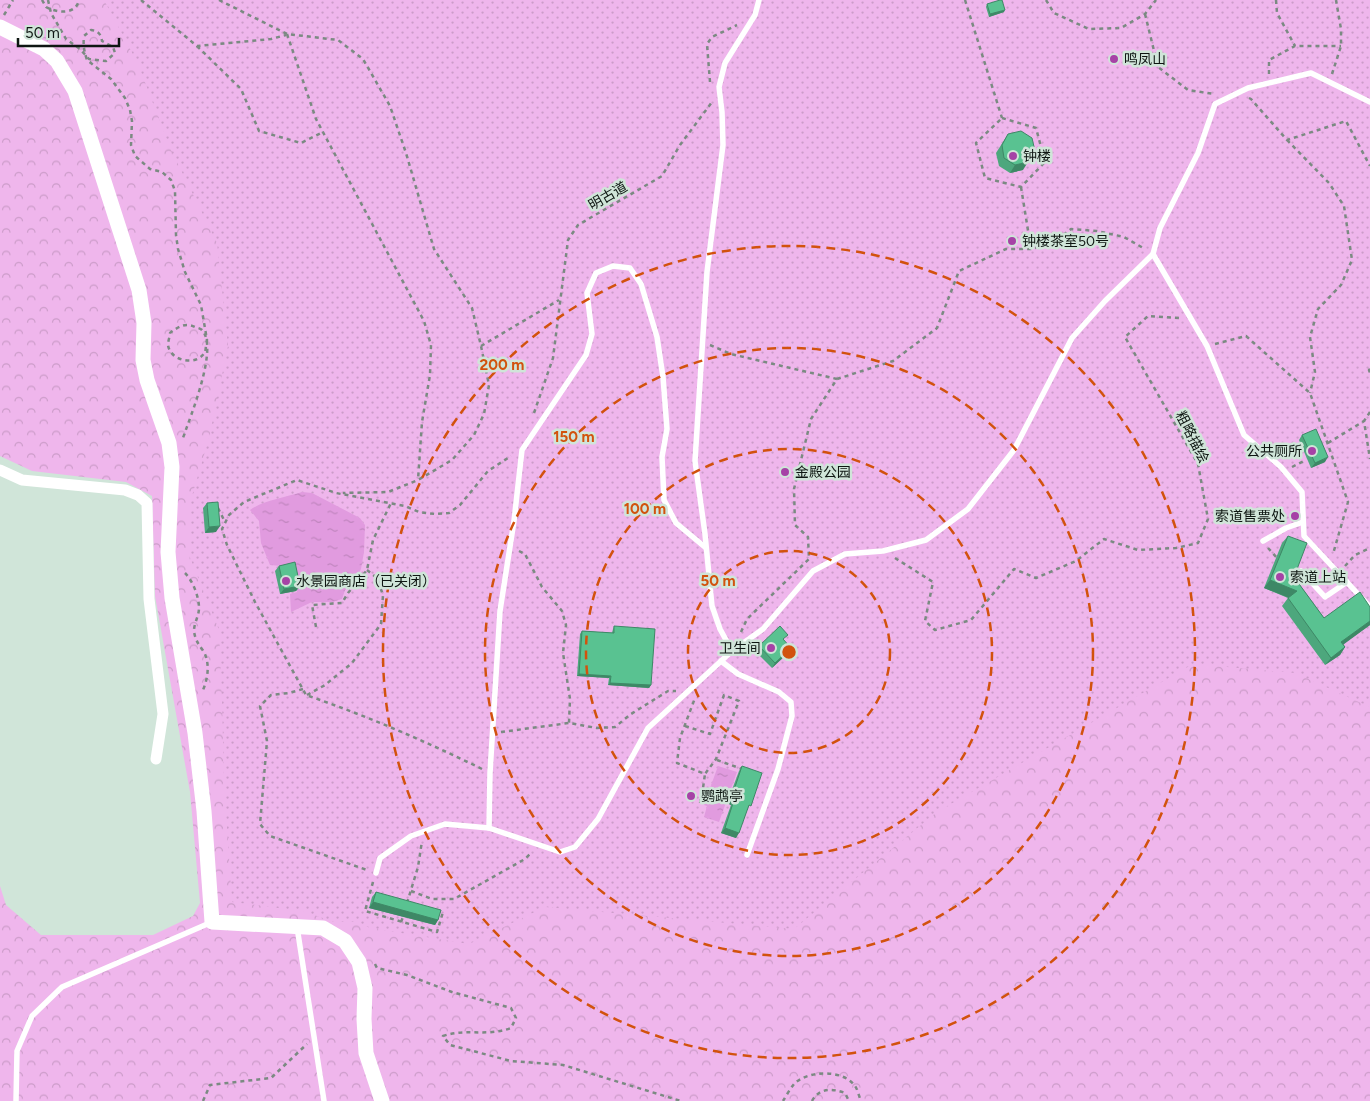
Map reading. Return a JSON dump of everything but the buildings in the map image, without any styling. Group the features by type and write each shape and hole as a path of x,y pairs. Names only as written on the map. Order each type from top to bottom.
{"street":[{"path":"0,27 44,50 57,61 74,91 139,290 144,323 144,360 147,380 169,443 172,467 168,552 174,608 195,733 202,792 212,922 297,925 323,928 345,941 359,962 365,988 366,1053 382,1101"},
{"path":"0,470 22,480 125,490 138,495 147,503 149,598 163,714 156,759"}],"lane":[{"path":"732,651 720,629 712,606 695,461 707,272 723,145 722,112 718,87 725,63 755,15 759,0"},
{"path":"376,873 380,858 411,836 445,824 489,828 560,852 575,847 598,819 648,728 732,651 763,629 814,571 845,554 883,551 926,540 968,509 1014,450 1072,338 1105,301 1153,254 1160,228 1198,153 1215,104 1248,88 1311,74 1370,102"},
{"path":"1153,254 1207,346 1244,435 1281,467 1302,492 1304,536 1370,607"},
{"path":"489,828 490,773 500,611 522,450 586,355 592,334 587,292 596,273 613,266 630,268 641,284 657,336 663,377 667,429 662,457 664,500 676,523 706,548"},
{"path":"1263,541 1286,528 1304,522"},
{"path":"1301,571 1325,597 1347,582"},
{"path":"721,661 738,674 779,692 791,702 792,716 778,769 747,856"},
{"path":"16,1101 17,1051 32,1016 62,987 212,922"},
{"path":"297,925 324,1101"}],"path":[{"path":"0,23 13,0"},
{"path":"42,0 46,7 57,11 69,11 79,4 79,0"},
{"path":"48,0 50,9 66,39 85,55 94,61 106,61 115,53 113,48 102,41 101,35 97,31 91,30 84,36 83,48 85,55 87,60 111,79 125,98 132,121 131,145 135,156 150,169 162,172 171,180 175,192 178,249 185,272 200,305 207,340 206,344 205,352 196,360 184,360 173,355 168,345 170,333 180,326 191,325 202,330 206,340 207,347 208,353 205,373 180,445"},
{"path":"141,0 197,46 241,90 259,132 301,143 324,132"},
{"path":"219,0 287,34 338,40 363,59 390,106 434,249 472,308 482,346 489,385 484,414 474,435 452,460 418,480 388,492 336,493"},
{"path":"965,0 1002,118"},
{"path":"1046,0 1054,13 1090,29 1121,28 1145,14 1156,0"},
{"path":"1276,0 1277,13 1296,46"},
{"path":"1330,82 1341,46 1341,30 1336,0"},
{"path":"1145,14 1158,67 1188,90 1251,99 1287,140 1329,183 1344,206 1352,260 1341,285 1318,309 1310,337 1314,372 1310,393"},
{"path":"710,83 707,44 712,37 744,22"},
{"path":"197,46 271,39 287,34"},
{"path":"287,34 316,119 424,321 431,345 430,374 422,422 418,480"},
{"path":"1270,83 1270,60 1296,46 1341,46"},
{"name":"明古道","path":"534,413 553,358 568,240 578,225 662,176 680,145 712,102"},
{"path":"1002,118 1036,128 1045,162 1020,187"},
{"path":"1002,118 976,143 985,178 1020,187"},
{"path":"1287,140 1346,121 1370,166"},
{"path":"1020,187 1031,249"},
{"path":"704,342 731,354 837,379 893,361 937,328 959,271 1006,249 1031,249 1052,244 1071,229 1098,230 1124,237 1153,254"},
{"path":"482,346 560,299"},
{"name":"粗略描绘","path":"883,551 933,582 925,621 935,630 971,620 1014,569 1036,578 1076,561 1104,539 1138,550 1176,548 1198,544 1208,519 1198,464 1125,337 1148,316 1191,319"},
{"path":"1207,346 1246,336 1310,393 1348,502 1329,564"},
{"path":"747,619 809,559 808,537 795,526 794,489 811,418 837,379"},
{"path":"1328,443 1364,421 1370,412"},
{"path":"1364,421 1370,459"},
{"path":"490,773 424,740 306,695 254,602 227,545 222,529 229,515 244,502 297,480 336,493 420,512 448,513 460,505 488,471 522,450"},
{"path":"216,503 225,522"},
{"path":"316,628 312,605 342,603 368,570 373,540 391,504"},
{"path":"1263,541 1276,558 1284,562"},
{"path":"510,548 525,554 542,587 562,611 566,625 563,653 570,699 569,723"},
{"path":"1338,573 1355,555 1370,548"},
{"path":"306,695 325,684 352,663 381,624 383,595 377,578 368,570"},
{"path":"182,571 188,577 196,593 199,609 194,629 196,640 205,655 208,667 206,683 202,692"},
{"path":"692,687 695,699 680,738 677,763 705,774"},
{"path":"303,689 271,695 260,706 267,741 260,824 270,836 376,873 365,911 437,932 443,912 434,910"},
{"path":"493,733 569,723 597,728 615,727 631,714 668,691 677,691 683,696"},
{"path":"685,726 710,734 724,695 739,701 716,759 705,774 700,803"},
{"path":"716,759 743,769 742,772"},
{"path":"406,906 418,866 423,832"},
{"path":"411,892 432,899 454,899 525,859 538,845"},
{"path":"401,922 403,917"},
{"path":"373,960 377,968 407,976 452,992 511,1008 516,1018 511,1028 499,1032 454,1032 443,1036 450,1045 511,1061 563,1065 681,1101"},
{"path":"203,1101 210,1085 271,1078 313,1038"},
{"path":"783,1101 794,1084 806,1076 825,1074 843,1076 855,1086 861,1101"},
{"path":"812,1101 819,1092 828,1090 837,1090 845,1093 849,1101"}],"green space":[{"name":"金殿公园","path":"0,0 1370,0 1370,1101 0,1101 0,886 6,905 41,935 153,935 193,916 200,903 190,792 155,596 152,496 126,482 32,471 0,456"},
{"name":"金殿公园","path":"104,0 1370,0 1370,707 1295,673 1193,664 937,812 794,929 545,907 469,944 370,928 357,922 334,922 303,911 232,902 224,784 219,630 189,555 189,506 209,438 228,346 217,243 170,148 138,64"}],"water":[{"path":"302,492 312,493 360,518 365,525 364,552 361,569 357,578 345,590 342,599 332,602 312,602 291,612 290,594 297,592 293,567 270,565 261,543 259,521 250,510 268,502"},
{"path":"718,766 737,772 719,822 704,817 707,806 704,805"}],"place":[{"name":"鸣凤山","path":"1114,59"},
{"name":"钟楼","path":"1013,156"},
{"name":"钟楼茶室50号","path":"1012,241"},
{"name":"公共厕所","path":"1312,451"},
{"name":"金殿公园","path":"785,472"},
{"name":"索道售票处","path":"1295,516"},
{"name":"索道上站","path":"1280,577"},
{"name":"水景园商店（已关闭）","path":"286,581"},
{"name":"卫生间","path":"771,648"},
{"name":"鹦鹉亭","path":"691,796"}]}
